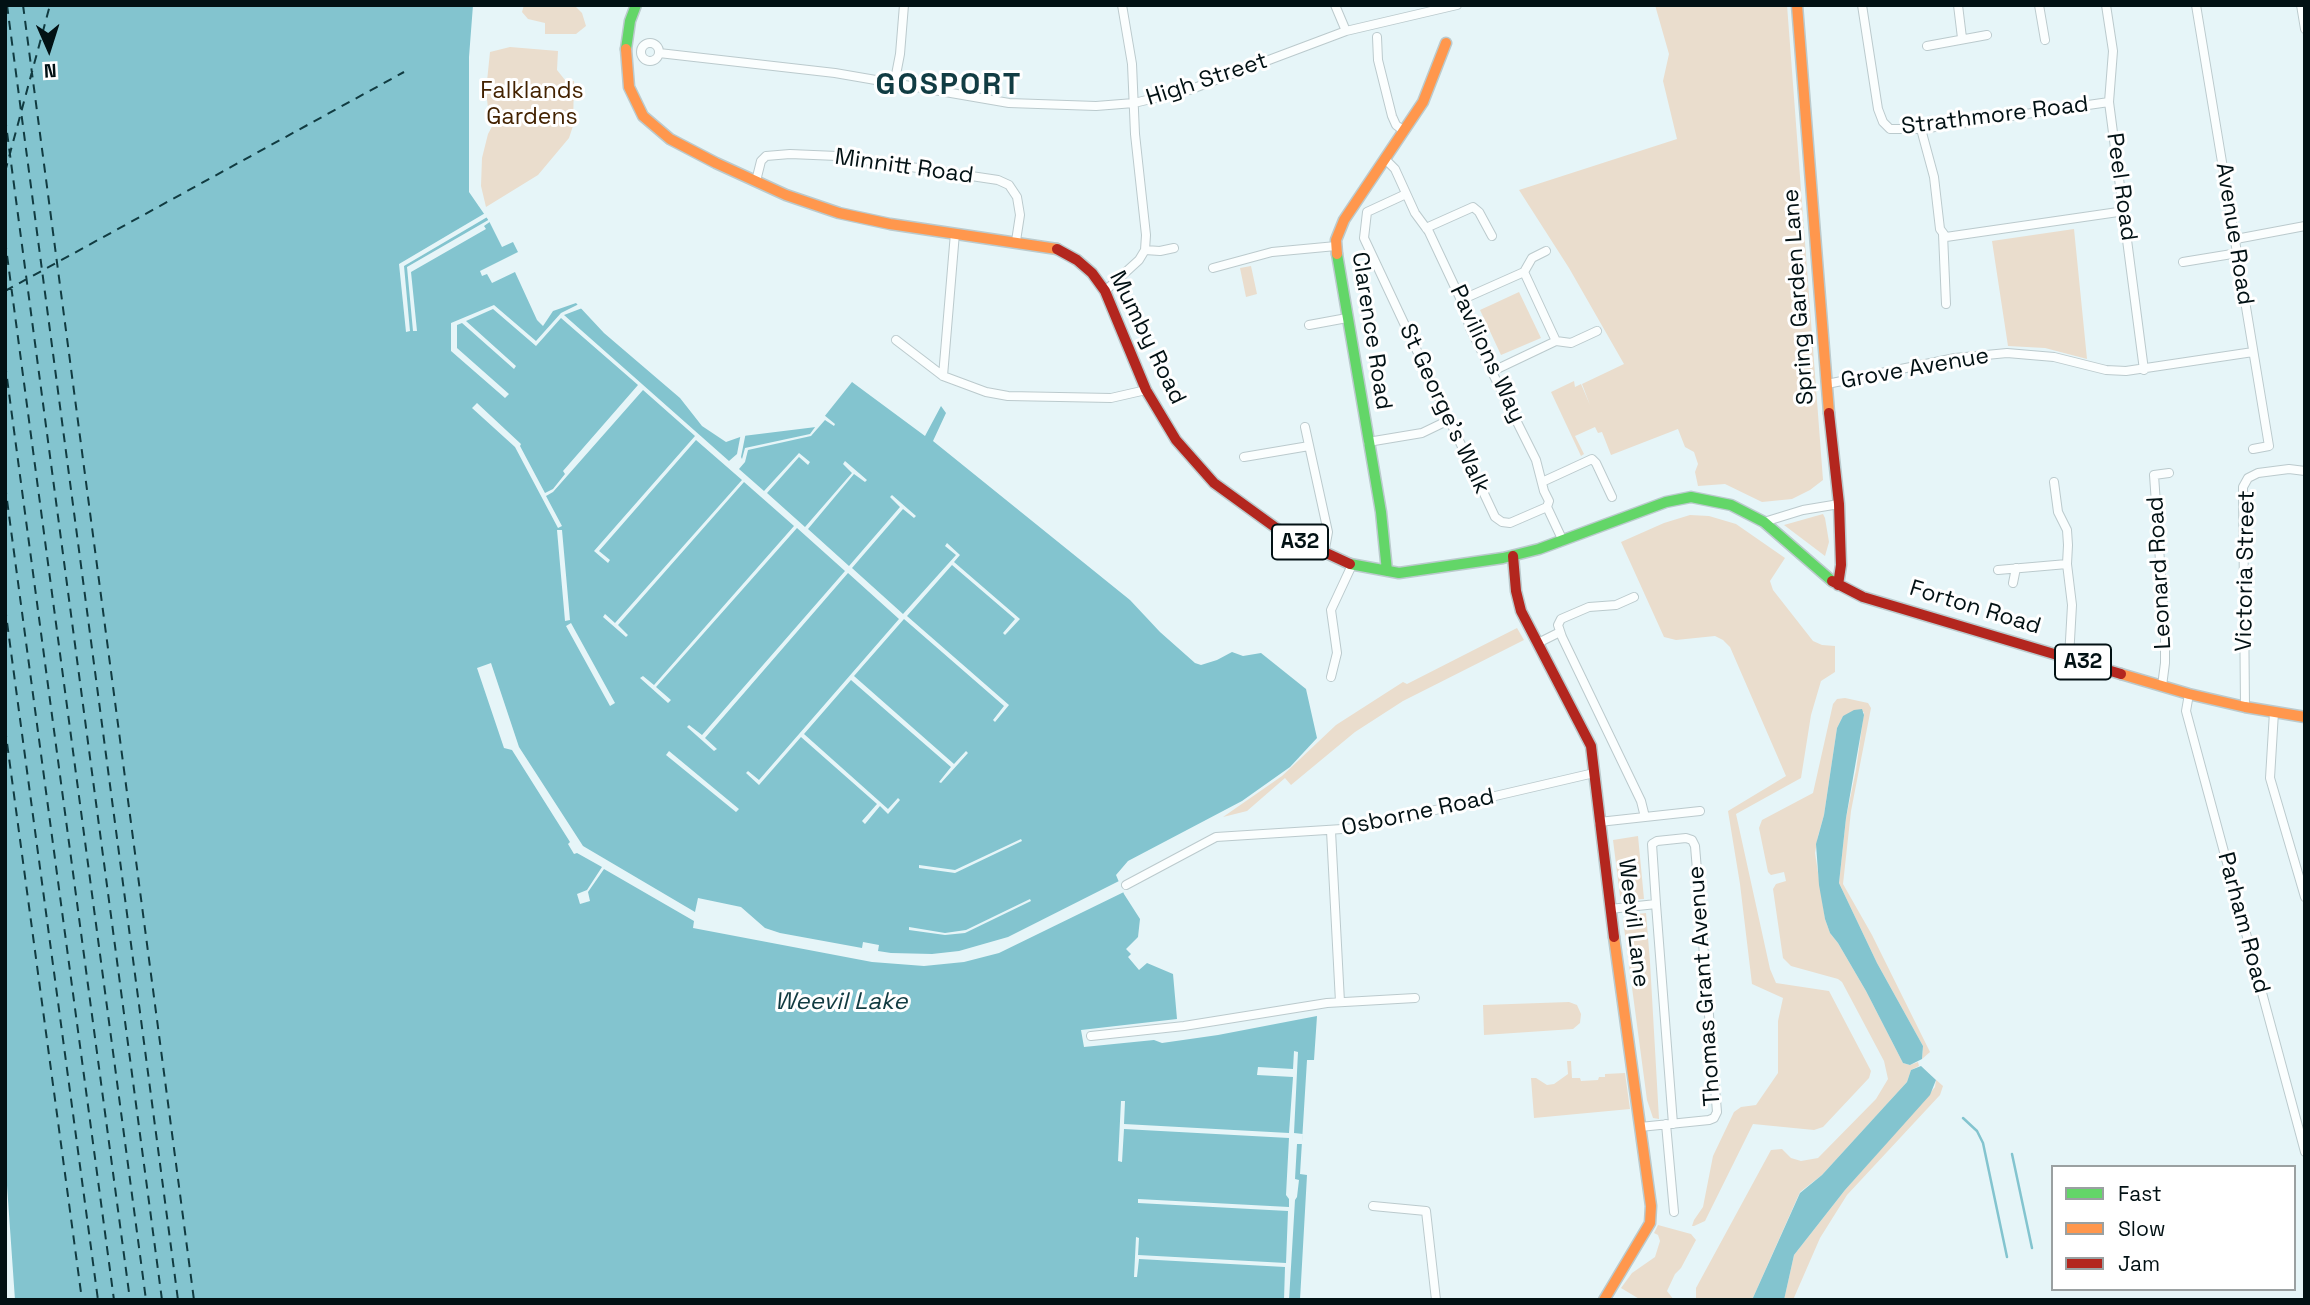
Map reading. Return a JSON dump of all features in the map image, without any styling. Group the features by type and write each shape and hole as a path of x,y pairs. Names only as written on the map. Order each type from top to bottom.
{"main road":[{"name":"Mumby Road","path":"636,5 630,21 626,49 629,87 638,108 649,122 679,144 797,200 849,216 1016,241 1051,247 1066,253 1086,267 1105,291 1146,390 1176,440 1214,483 1283,533 1324,554 1352,565 1387,572 1413,572 1513,556 1563,541 1666,502 1691,497 1718,501 1764,522 1838,585"},
{"name":"Spring Garden Lane","path":"1797,5 1839,504 1841,565 1838,585"},
{"name":"Clarence Road","path":"1387,572 1386,545 1336,246 1340,226 1404,131 1430,87 1447,50"},
{"name":"Weevil Lane","path":"1513,556 1520,608 1588,738 1652,1218 1604,1300"},
{"name":"Forton Road","path":"1838,585 1863,597 2189,694 2305,717"}],"street":[{"path":"894,85 900,54 904,5"},
{"path":"1105,291 1132,268 1145,250 1132,64 1122,5"},
{"path":"1335,5 1346,31"},
{"name":"High Street","path":"659,54 835,73 1009,103 1096,106 1134,103 1189,90 1346,31 1457,5"},
{"name":"Strathmore Road","path":"1862,5 1878,109 1890,129 1921,129 2109,102"},
{"path":"1958,5 1962,38"},
{"path":"2039,5 2045,40"},
{"name":"Peel Road","path":"2106,5 2113,51 2109,102 2144,370"},
{"name":"Avenue Road","path":"2196,5 2269,446 2253,449"},
{"path":"2301,5 2305,29"},
{"path":"1927,46 1987,35"},
{"path":"1377,37 1378,60 1392,116 1396,125 1404,131"},
{"name":"High Street","path":"651,43 656,46 659,54 656,59 650,61 642,57 641,51 645,44 651,43"},
{"name":"High Street","path":"626,49 641,51"},
{"path":"1921,129 1934,177 1942,234 1945,304"},
{"name":"Minnitt Road","path":"755,181 761,161 766,156 790,155 837,156 998,180 1009,185 1017,197 1020,215 1016,241"},
{"name":"Pavilions Way","path":"1385,159 1394,167 1417,216 1426,228 1461,300 1470,328 1536,460 1549,501 1547,507 1563,541"},
{"name":"St George's Walk","path":"1405,191 1367,212 1364,239 1497,519 1510,523 1547,507"},
{"path":"1426,228 1473,207 1479,212 1492,236"},
{"path":"1942,234 1952,237 2125,211"},
{"path":"2236,239 2305,226"},
{"path":"943,376 955,233"},
{"path":"1213,268 1272,252 1336,246"},
{"path":"1145,250 1174,248"},
{"path":"1461,300 1524,272 1532,258 1546,251"},
{"path":"2183,262 2238,253"},
{"path":"1524,272 1556,341"},
{"path":"1309,325 1347,318"},
{"path":"1493,371 1556,341 1573,342 1597,331"},
{"path":"896,340 943,376 972,388 1008,396 1111,398 1146,390"},
{"name":"Grove Avenue","path":"1827,384 1955,358 2007,353 2054,357 2106,370 2144,370 2253,352"},
{"path":"1368,442 1422,433 1450,420"},
{"path":"1305,427 1328,532 1324,554"},
{"path":"1244,457 1309,446"},
{"path":"1542,482 1593,460 1612,497"},
{"name":"Victoria Street","path":"2245,707 2243,487 2248,478 2258,473 2289,469 2305,471"},
{"name":"Leonard Road","path":"2162,686 2165,633 2154,475 2169,473"},
{"path":"2054,482 2058,512 2067,530 2067,564 2072,605 2069,658"},
{"path":"1764,522 1803,510 1839,504"},
{"path":"1998,570 2067,564"},
{"path":"1331,677 1337,653 1331,613 1352,565"},
{"path":"2013,583 2016,568"},
{"path":"1634,597 1616,605 1589,607 1561,619 1558,625 1643,805 1645,817"},
{"path":"1538,643 1560,632"},
{"name":"Parham Road","path":"2189,694 2186,711 2305,1152"},
{"path":"2274,712 2270,778 2305,897"},
{"name":"Osborne Road","path":"1126,885 1216,837 1331,831 1381,824 1594,773"},
{"path":"1599,822 1700,811"},
{"path":"1331,831 1340,1002"},
{"name":"Thomas Grant Avenue","path":"1640,1127 1709,1120 1714,1118 1717,1112 1695,846 1692,840 1686,838 1652,844 1656,904"},
{"path":"1610,909 1656,904 1674,1212"},
{"path":"1091,1036 1184,1026 1340,1002 1415,998"},
{"path":"1373,1206 1424,1209 1436,1300"}],"green space":[{"path":"524,5 574,5 582,13 586,26 576,34 545,34 545,23 528,19 522,12"},
{"path":"1655,5 1787,5 1823,480 1792,499 1762,502 1725,484 1698,486 1695,472 1698,464 1694,452 1685,447 1678,429 1611,455 1602,432 1598,433 1595,427 1575,436 1584,454 1581,456 1551,392 1574,381 1575,387 1581,384 1590,405 1582,384 1624,364 1569,268 1519,190 1677,139 1663,81 1669,54"},
{"name":"Falklands Gardens","path":"510,47 558,51 557,70 565,80 574,81 573,126 569,138 538,175 486,207 481,186 482,158 488,134 494,123 488,108 486,91 490,52"},
{"path":"2074,229 2087,359 2045,348 2008,346 1992,241"},
{"path":"1251,266 1257,294 1246,297 1240,268"},
{"path":"1519,292 1541,338 1501,355 1480,310"},
{"path":"1823,514 1829,542 1825,556 1784,525"},
{"path":"1690,515 1709,516 1736,524 1785,558 1770,581 1773,590 1813,641 1835,646 1835,672 1821,681 1811,715 1801,778 1736,814 1770,969 1776,983 1829,991 1871,1071 1869,1078 1823,1127 1814,1130 1753,1124 1705,1221 1694,1226 1694,1220 1703,1207 1713,1156 1734,1112 1741,1107 1756,1105 1778,1073 1778,1021 1783,998 1752,984 1728,811 1786,776 1730,647 1715,636 1676,640 1664,637 1621,542"},
{"path":"1517,628 1524,640 1403,701 1355,732 1291,785 1285,778 1247,811 1223,817 1282,776 1336,725 1403,682 1407,684"},
{"path":"1837,699 1868,703 1871,708 1851,811 1843,884 1872,935 1930,1052 1922,1059 1923,1046 1877,963 1839,883 1846,818 1864,712 1843,716 1837,728 1824,815 1815,853 1825,919 1830,933 1866,991 1903,1063 1910,1065 1918,1062 1919,1066 1911,1070 1907,1082 1822,1175 1800,1192 1752,1300 1696,1300 1696,1288 1771,1150 1782,1149 1791,1158 1801,1161 1818,1158 1876,1099 1888,1079 1884,1061 1842,982 1791,966 1783,958 1773,889 1776,884 1786,881 1784,872 1771,875 1768,872 1759,828 1762,820 1813,793 1833,704"},
{"path":"1638,836 1644,899 1624,900 1620,896 1613,840"},
{"path":"1646,913 1659,1119 1653,1118 1647,1100 1623,920 1627,915"},
{"path":"1569,1002 1577,1005 1581,1014 1580,1023 1573,1029 1484,1035 1483,1005"},
{"path":"1567,1061 1571,1061 1572,1078 1580,1078 1581,1081 1598,1080 1599,1077 1605,1077 1605,1074 1625,1073 1630,1109 1534,1118 1531,1078 1547,1085 1554,1084 1568,1074"},
{"path":"1934,1078 1943,1086 1940,1095 1847,1195 1820,1238 1793,1300 1784,1300 1794,1255 1845,1190 1935,1087"},
{"path":"1658,1225 1691,1234 1696,1240 1667,1291 1674,1300 1641,1300 1621,1288 1632,1273 1655,1257 1660,1241 1654,1233"}],"water":[{"name":"Weevil Lake","path":"5,5 473,5 469,57 469,192 489,221 502,247 513,242 518,252 480,271 482,276 487,274 492,283 515,272 537,320 543,326 553,311 576,303 604,333 680,398 702,426 726,442 743,436 816,427 852,382 925,436 941,406 946,413 933,441 1130,600 1195,663 1201,665 1232,652 1243,656 1261,653 1306,689 1317,738 1290,767 1242,801 1128,861 1116,875 1140,919 1138,937 1126,949 1131,954 1128,957 1139,970 1147,963 1173,974 1177,1019 1081,1030 1084,1047 1154,1040 1162,1043 1317,1016 1314,1060 1307,1060 1300,1174 1307,1175 1300,1300 15,1300 5,1157"},
{"path":"1862,709 1864,715 1846,818 1839,883 1877,963 1923,1046 1922,1059 1910,1065 1903,1063 1866,991 1830,933 1819,885 1816,844 1824,815 1837,728 1843,716"},
{"path":"1921,1066 1936,1080 1930,1095 1845,1190 1794,1255 1784,1300 1752,1300 1800,1193 1822,1175 1907,1082 1911,1070"}],"pier":[{"path":"487,212 489,216 404,266 410,331 406,332 399,264"},
{"path":"490,219 484,226 486,229 411,272 417,331 413,331 407,267"},
{"path":"581,303 585,307 564,315 729,461 737,454 741,433 746,432 742,459 745,448 810,434 824,415 835,424 834,426 825,420 811,436 748,450 745,462 739,469 764,491 799,453 810,462 808,465 799,457 767,493 805,527 852,473 843,464 845,461 867,480 865,482 854,474 808,529 849,566 900,507 890,497 892,495 916,516 914,518 903,509 852,568 903,614 956,555 945,546 947,543 960,555 954,562 1020,619 1005,635 1003,633 1015,619 952,565 907,616 1009,705 995,722 993,720 1004,706 904,619 854,676 954,764 966,751 968,753 941,783 939,782 951,767 851,680 804,734 888,809 898,798 900,800 888,814 880,806 865,824 862,821 877,804 801,737 759,785 746,773 748,771 759,780 899,619 848,573 705,738 717,749 714,751 687,727 689,725 702,735 845,571 797,528 656,687 671,700 668,703 640,678 643,676 654,685 794,526 744,482 618,625 628,635 626,637 603,617 605,614 615,623 742,480 696,440 599,551 610,560 608,563 594,551 695,436 643,390 553,492 546,496 562,526 558,528 515,447 472,408 477,403 521,444 545,493 553,489 565,474 563,471 638,385 561,318 536,346 493,309 466,321 516,366 514,369 462,323 457,325 457,348 509,394 505,398 451,351 451,323 494,305 536,341 561,313"},
{"path":"557,530 562,530 570,620 565,621"},
{"path":"571,623 615,703 610,706 566,626"},
{"path":"491,663 519,747 583,846 695,912 698,898 741,907 765,928 780,933 862,948 863,942 879,945 878,951 891,953 932,954 959,951 1008,937 1121,880 1126,891 999,953 964,962 924,966 872,962 693,928 694,921 604,869 588,892 590,901 580,904 577,894 587,890 602,867 577,853 574,854 568,844 570,842 512,750 504,748 477,668"},
{"path":"669,751 739,809 736,812 666,755"},
{"path":"1021,839 1022,841 955,873 919,868 919,865 955,870"},
{"path":"1030,899 1031,901 965,933 945,935 909,930 909,927 945,933 966,930"},
{"path":"1294,1051 1298,1052 1294,1133 1303,1134 1302,1144 1297,1144 1295,1179 1299,1180 1295,1200 1289,1300 1284,1300 1285,1267 1139,1259 1137,1277 1134,1277 1136,1237 1139,1238 1138,1255 1286,1263 1288,1211 1138,1203 1138,1199 1289,1207 1286,1195 1289,1138 1124,1129 1122,1162 1118,1161 1121,1101 1125,1101 1124,1124 1289,1133 1293,1077 1257,1075 1258,1067 1293,1069"}],"waterway":[{"path":"1963,1118 1977,1131 1983,1143 2007,1257"},
{"path":"2012,1154 2032,1248"}],"ferry route":[{"path":"7,5 178,1300"},
{"path":"23,5 194,1300"},
{"path":"5,172 50,5"},
{"path":"5,291 404,72"},
{"path":"5,117 162,1300"},
{"path":"5,240 146,1300"},
{"path":"5,363 130,1300"},
{"path":"5,485 114,1300"},
{"path":"5,607 98,1300"},
{"path":"5,728 82,1300"}],"traffic: fast":[{"path":"626,49 630,21 636,5"},
{"path":"1337,254 1381,512 1387,571"},
{"path":"1350,564 1399,573 1503,558 1539,549 1666,502 1691,497 1731,505 1764,522 1832,581"}],"traffic: slow":[{"path":"1797,5 1829,413"},
{"path":"1337,254 1336,240 1344,220 1423,102 1446,43"},
{"path":"626,49 629,87 643,116 670,139 716,163 786,195 839,213 890,224 1057,249"},
{"path":"2121,674 2189,694 2305,717"},
{"path":"1604,1300 1650,1223 1651,1206 1614,937"}],"traffic: jam":[{"path":"1057,249 1077,260 1092,273 1105,291 1146,390 1176,440 1214,483 1283,533 1350,564"},
{"path":"1829,413 1839,504 1841,565 1838,585"},
{"path":"1513,556 1521,611 1591,746 1614,937"},
{"path":"1832,581 1863,597 2121,674"}],"district":[{"name":"GOSPORT","path":"949,86"}]}
